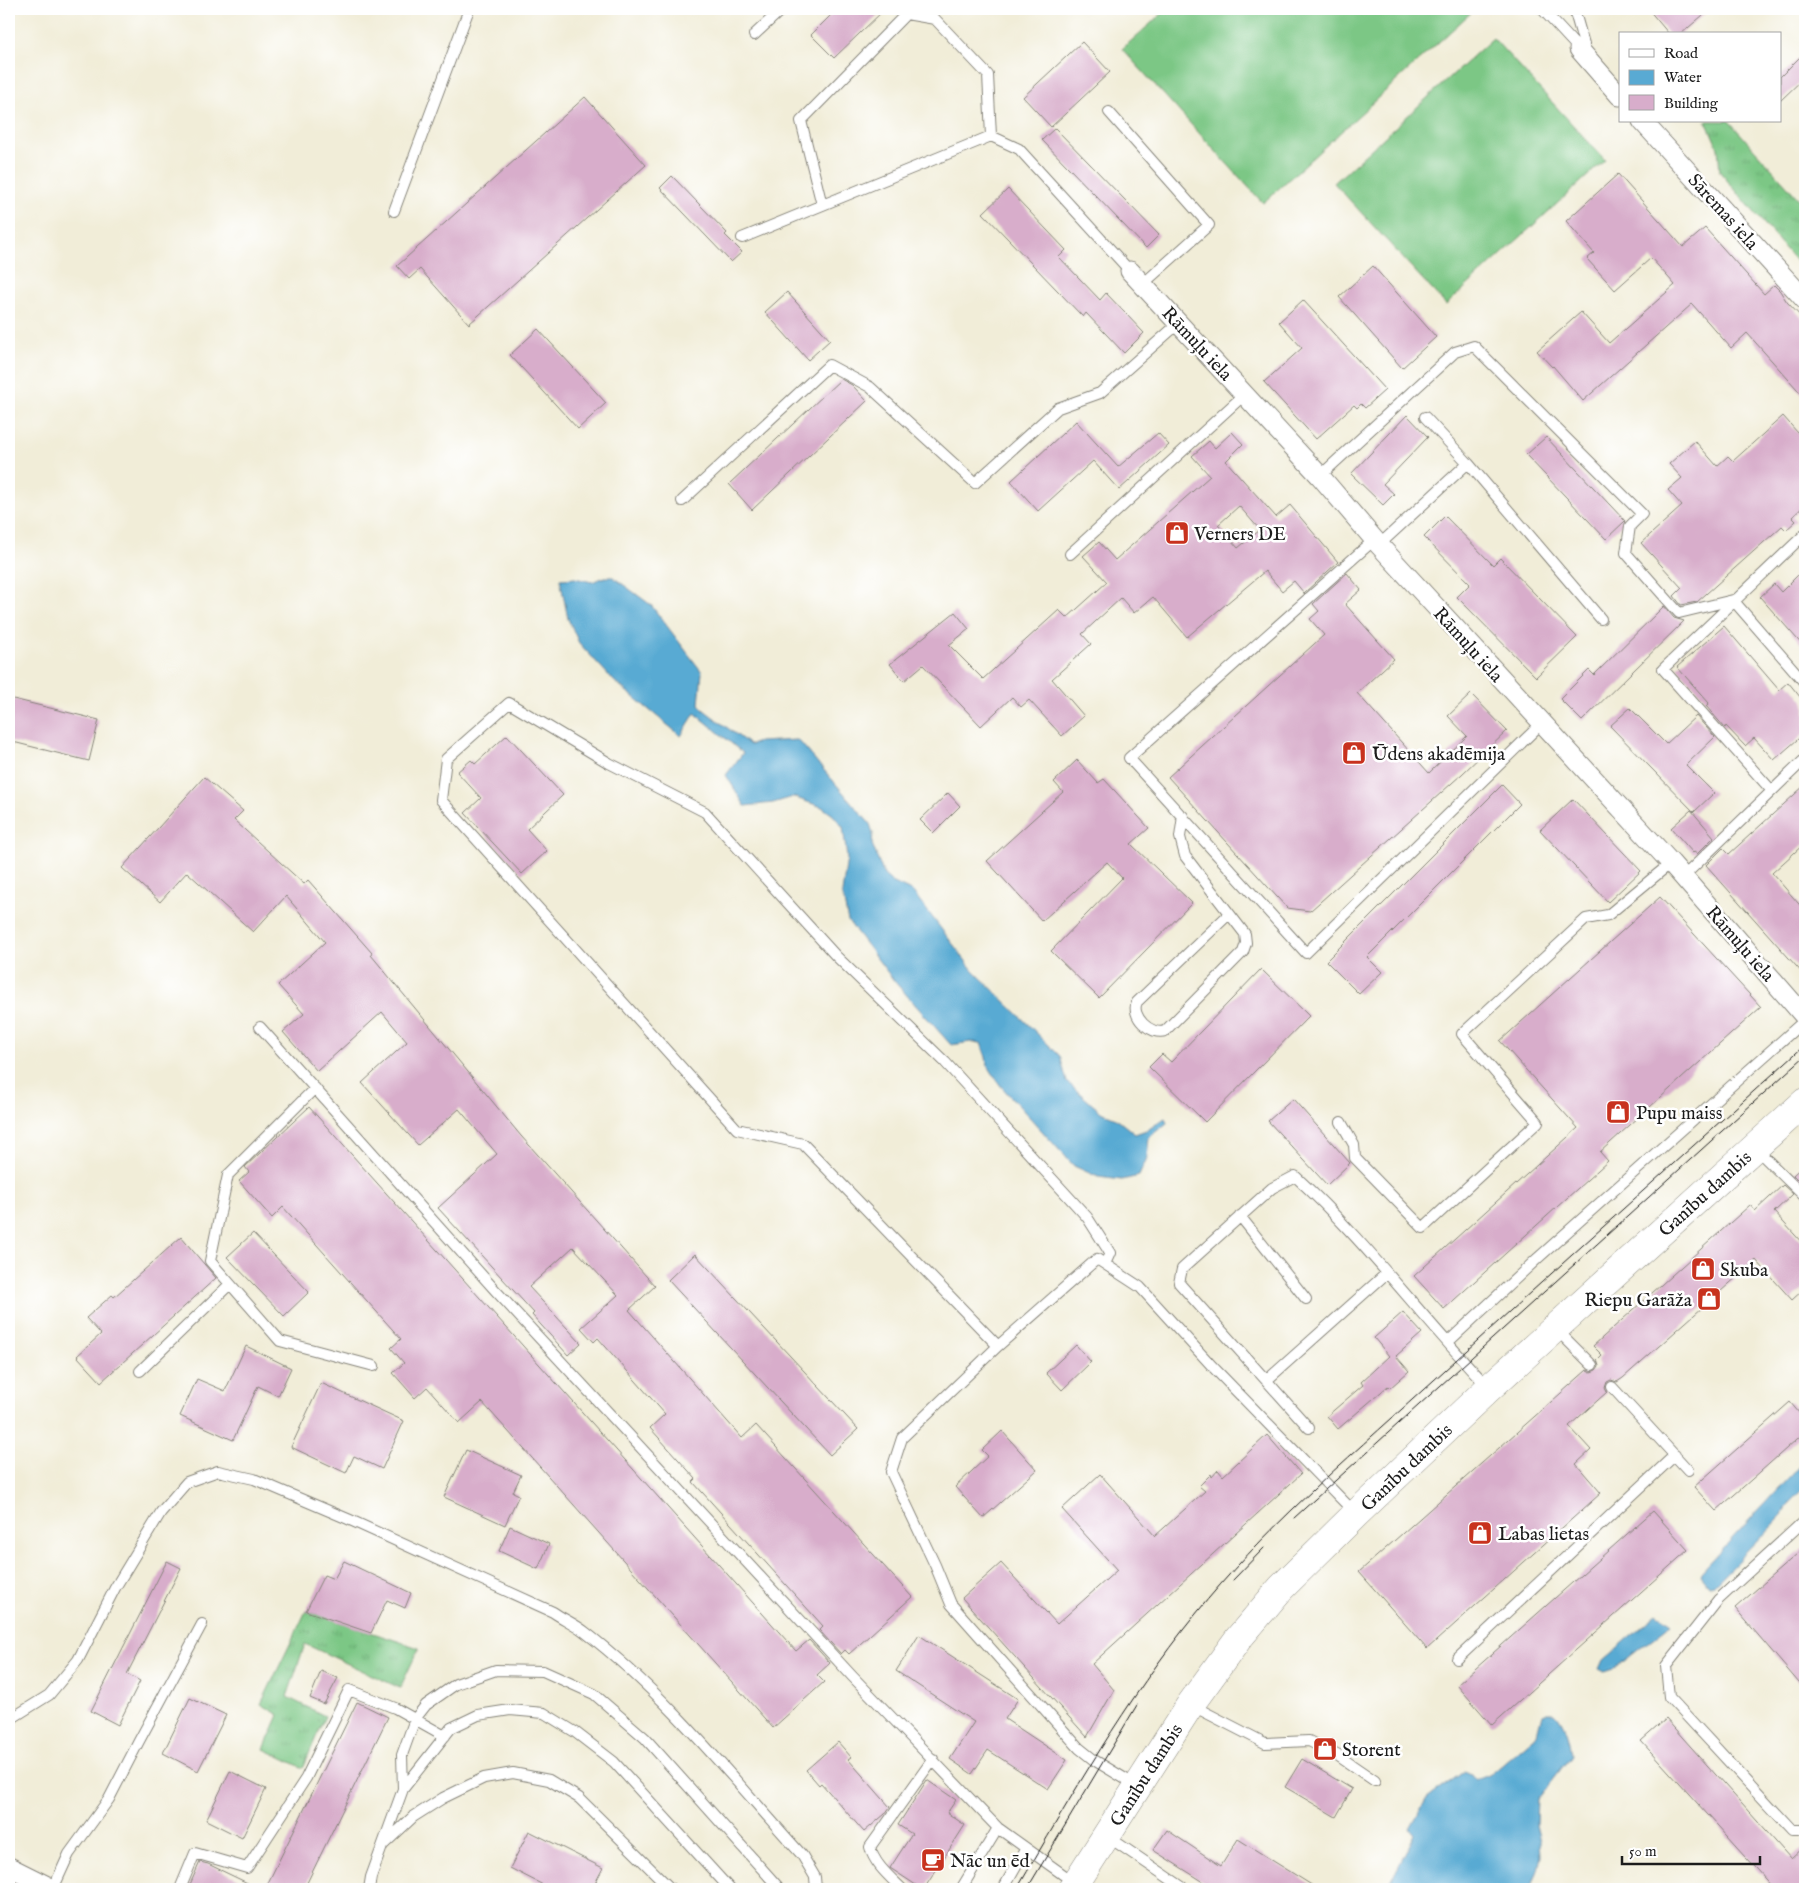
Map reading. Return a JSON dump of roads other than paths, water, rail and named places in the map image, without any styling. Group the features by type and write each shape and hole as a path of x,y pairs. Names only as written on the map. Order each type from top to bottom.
{"main road":[{"name":"Ganību dambis","path":"1074,1886 1190,1705 1238,1639 1281,1588 1489,1388 1805,1102"}],"street":[{"path":"1579,49 1619,95"},
{"name":"Sāremas iela","path":"1643,122 1805,300"},
{"name":"Rāmuļu iela","path":"1137,277 1246,394 1376,542 1677,870 1805,1016"},
{"path":"9,1867 53,1889"}],"lane":[{"path":"394,211 469,9"},
{"path":"754,35 782,9"},
{"path":"1542,9 1579,49 1584,44 1574,9"},
{"path":"822,205 801,121 906,14 935,19 988,75 991,136"},
{"path":"742,238 991,136 1019,149 1137,277 1209,225 1109,112"},
{"path":"682,501 829,365 870,387 975,483 1058,408 1100,393 1179,323"},
{"path":"1320,476 1455,352 1474,346 1642,514 1630,526 1626,553 1679,613 1733,600 1805,682"},
{"path":"1070,554 1246,394"},
{"path":"1424,417 1468,463 1602,619"},
{"path":"1468,463 1129,758 1306,952 1542,723"},
{"path":"1772,791 1664,669 1805,534"},
{"path":"998,1346 803,1144 737,1129 441,800 446,759 509,704 610,763 705,812 836,956 945,1062 1087,1217 1110,1253 1106,1264"},
{"path":"1341,1122 1354,1145 1355,1158 1423,1228 1538,1122 1462,1034 1586,919 1608,915 1677,870 1803,765"},
{"path":"1183,816 1180,837 1185,856 1245,934 1246,943 1243,952 1166,1031 1159,1033 1152,1031 1135,1014 1134,1008 1137,1002 1229,914"},
{"path":"1448,1342 1805,1016"},
{"path":"260,1027 494,1290 852,1676 998,1828 1074,1886"},
{"path":"315,1088 228,1174 210,1262 280,1341 374,1366"},
{"path":"1755,1148 1805,1197"},
{"path":"1309,1428 1179,1283 1182,1269 1272,1188 1294,1176 1316,1196 1387,1273 1459,1357 1489,1388"},
{"path":"1240,1216 1306,1298"},
{"path":"1137,1786 1094,1760 1079,1748 951,1604 935,1564 890,1472 902,1438 998,1346 1097,1259 1140,1287 1212,1366 1356,1514"},
{"path":"1267,1380 1387,1273"},
{"path":"140,1371 230,1284"},
{"path":"1556,1328 1592,1366"},
{"path":"1612,1387 1688,1470"},
{"path":"1457,1659 1675,1455"},
{"path":"9,1720 49,1695 78,1660 115,1588 161,1512 187,1482 218,1471 254,1479 348,1519 553,1612 584,1631 658,1698 802,1855 815,1877 816,1889"},
{"path":"1805,1520 1718,1600 1666,1666 1668,1697 1792,1830 1805,1830"},
{"path":"53,1889 69,1854 110,1799 138,1740 202,1624"},
{"path":"403,1789 402,1756 415,1720 426,1705 456,1684 496,1670 544,1671 594,1694 645,1738 780,1889"},
{"path":"180,1889 195,1853 247,1868 306,1778 349,1690 395,1708 445,1736"},
{"path":"1190,1705 1265,1743 1309,1741 1338,1755 1375,1782"},
{"path":"370,1889 370,1877 403,1789 452,1728 478,1715 510,1710 544,1713 575,1732 614,1762 730,1889"},
{"path":"902,1889 878,1863 870,1847 933,1759"},
{"path":"382,1847 413,1817 444,1798 484,1778 513,1773 549,1780 578,1798 671,1889"},
{"path":"961,1889 998,1828"},
{"path":"1107,1835 1185,1889"},
{"path":"1003,1889 1026,1848"}],"water":[{"path":"605,577 613,577 651,605 702,672 699,704 704,710 750,745 759,742 797,740 800,742 870,824 873,833 872,844 884,875 892,882 913,892 972,969 1060,1056 1067,1082 1101,1112 1114,1117 1135,1134 1149,1129 1165,1118 1167,1123 1149,1137 1147,1158 1139,1176 1122,1180 1098,1177 1074,1166 1000,1085 987,1064 981,1043 971,1042 951,1045 895,982 848,921 842,893 847,858 843,827 833,815 822,807 793,797 773,803 745,806 726,775 743,753 695,713 681,736 614,681 579,643 568,619 560,579 575,578 592,582"},
{"path":"1805,1460 1805,1487 1786,1506 1782,1516 1714,1585 1709,1586 1700,1575 1701,1572"},
{"path":"1657,1614 1671,1624 1614,1669 1605,1672 1599,1669 1603,1660"},
{"path":"1554,1712 1564,1726 1571,1756 1537,1800 1536,1825 1541,1856 1531,1889 1387,1889 1415,1834 1410,1828 1427,1798 1465,1771 1476,1780 1489,1775 1537,1734 1542,1714"}],"tram line":[{"path":"1017,1889 1058,1818 1146,1680 1195,1615 1248,1555 1334,1471 1805,1045"},
{"path":"1294,1518 1805,1056"},
{"path":"1233,1580 1264,1548"},
{"path":"1027,1889 1137,1705"}],"place":[{"name":"Verners DE","path":"1177,533"},
{"name":"Ūdens akadēmija","path":"1354,753"},
{"name":"Pupu maiss","path":"1618,1112"},
{"name":"Skuba","path":"1703,1269"},
{"name":"Riepu Garāža","path":"1709,1299"},
{"name":"Labas lietas","path":"1480,1533"},
{"name":"Storent","path":"1325,1749"},
{"name":"Nāc un ēd","path":"933,1860"}]}
